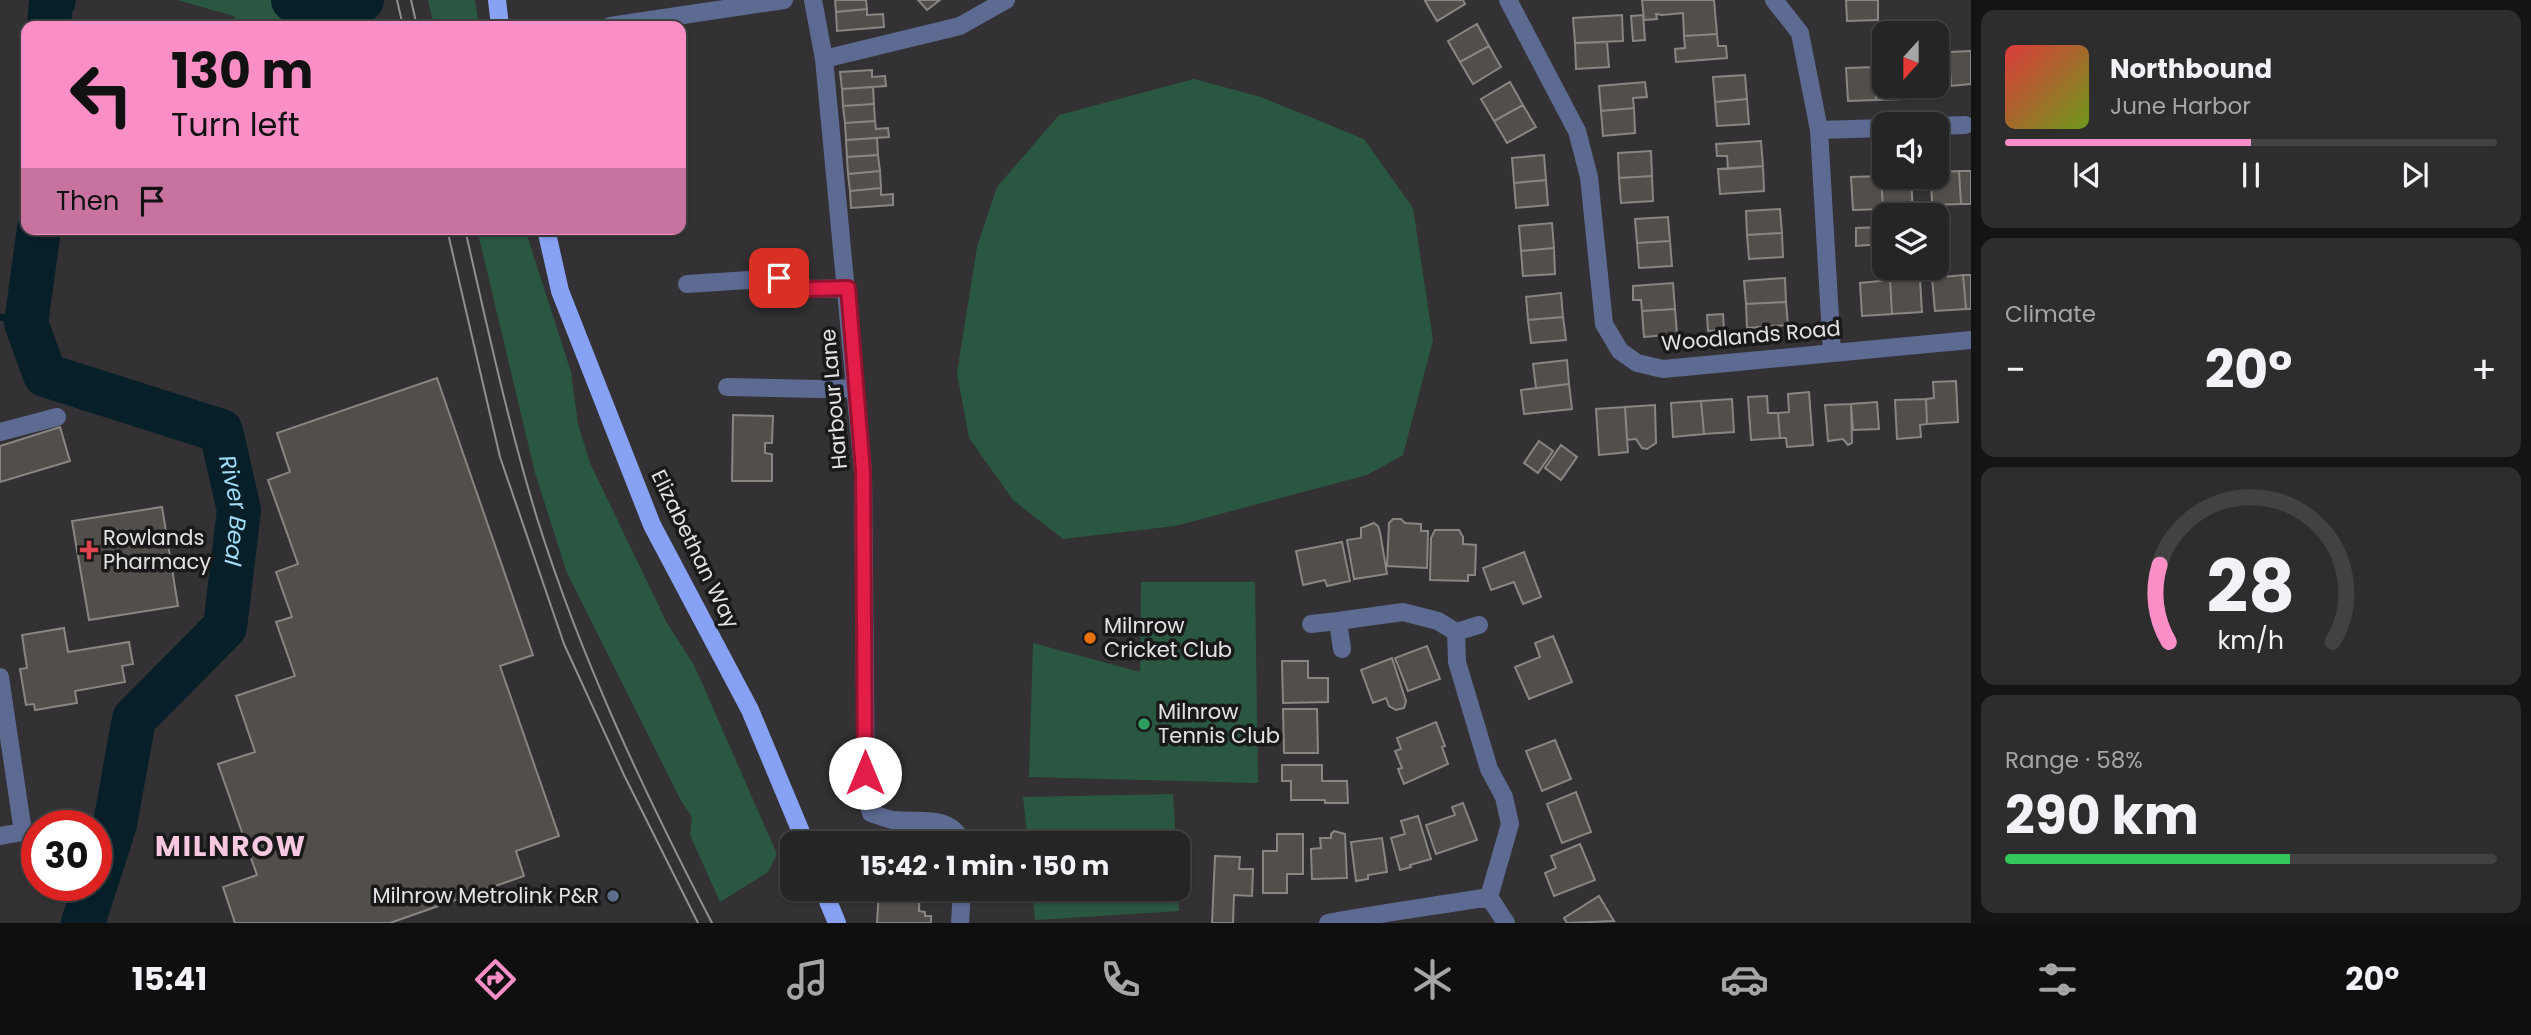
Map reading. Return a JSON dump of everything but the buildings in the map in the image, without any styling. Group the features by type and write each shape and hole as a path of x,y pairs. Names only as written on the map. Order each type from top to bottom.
{"main road":[{"path":"497,0 499,21"},
{"name":"Elizabethan Way","path":"547,235 560,291 652,525 750,710 801,831"},
{"path":"828,901 837,923"}],"street":[{"path":"643,21 784,0"},
{"name":"Harbour Lane","path":"813,0 824,59 848,288 863,471 866,796 871,813 890,820 947,823 958,831"},
{"path":"824,59 960,26 1006,0"},
{"path":"1511,5 1530,0"},
{"path":"1774,0 1800,33 1819,130 1832,353"},
{"name":"Woodlands Road","path":"1511,5 1577,131 1589,177 1604,324 1620,351 1636,363 1663,369 1971,340"},
{"path":"1949,126 1965,125"},
{"path":"1819,130 1872,128"},
{"path":"687,284 779,278 810,289 848,288"},
{"path":"727,387 856,388"},
{"path":"0,432 57,417"},
{"path":"1311,624 1403,611 1438,621 1457,632 1479,625"},
{"path":"1338,621 1342,649"},
{"path":"1457,632 1457,662 1489,769 1504,797 1510,824 1489,897 1506,923"},
{"path":"0,677 23,832 0,836"},
{"path":"1328,923 1489,897"},
{"path":"960,923 961,901"}],"green space":[{"path":"177,0 271,0 297,21 238,21 234,16"},
{"path":"428,0 475,0 478,21 433,21"},
{"path":"1194,79 1261,97 1364,139 1413,208 1433,340 1403,455 1367,475 1175,526 1063,539 1013,500 969,438 957,373 977,247 997,187 1059,115"},
{"path":"478,235 527,235 571,372 578,424 590,463 667,623 694,665 777,854 768,872 720,902 690,835 692,817 680,799 567,573 535,473"},
{"name":"Milnrow Tennis Club","path":"1141,582 1255,582 1258,783 1029,777 1033,643 1140,672"},
{"path":"1173,794 1175,831 1027,831 1023,797"},
{"path":"1033,901 1179,901 1179,911 1035,920"}],"waterway":[{"name":"River Beal","path":"49,21 51,3 54,0"},
{"name":"River Beal","path":"293,0 307,13 327,21"},
{"name":"River Beal","path":"338,21 362,0"},
{"name":"River Beal","path":"38,235 26,323 45,375 221,431 239,510 225,627 134,719 112,833"},
{"path":"0,317 26,323"},
{"name":"River Beal","path":"83,923 90,901"}],"tram line":[{"path":"397,0 402,21"},
{"path":"411,0 416,21"},
{"path":"448,235 500,457 564,644 624,775 698,923"},
{"path":"466,235 498,374 554,571 616,724 712,923"}],"place":[{"name":"Rowlands Pharmacy","path":"89,550"},
{"name":"Milnrow Cricket Club","path":"1090,638"},
{"name":"Milnrow Tennis Club","path":"1144,724"},
{"name":"Milnrow Metrolink P&R","path":"613,896"}],"district":[{"name":"MILNROW","path":"231,846"}],"route":[{"path":"779,278 810,289 848,288 863,471 865,773"}]}
